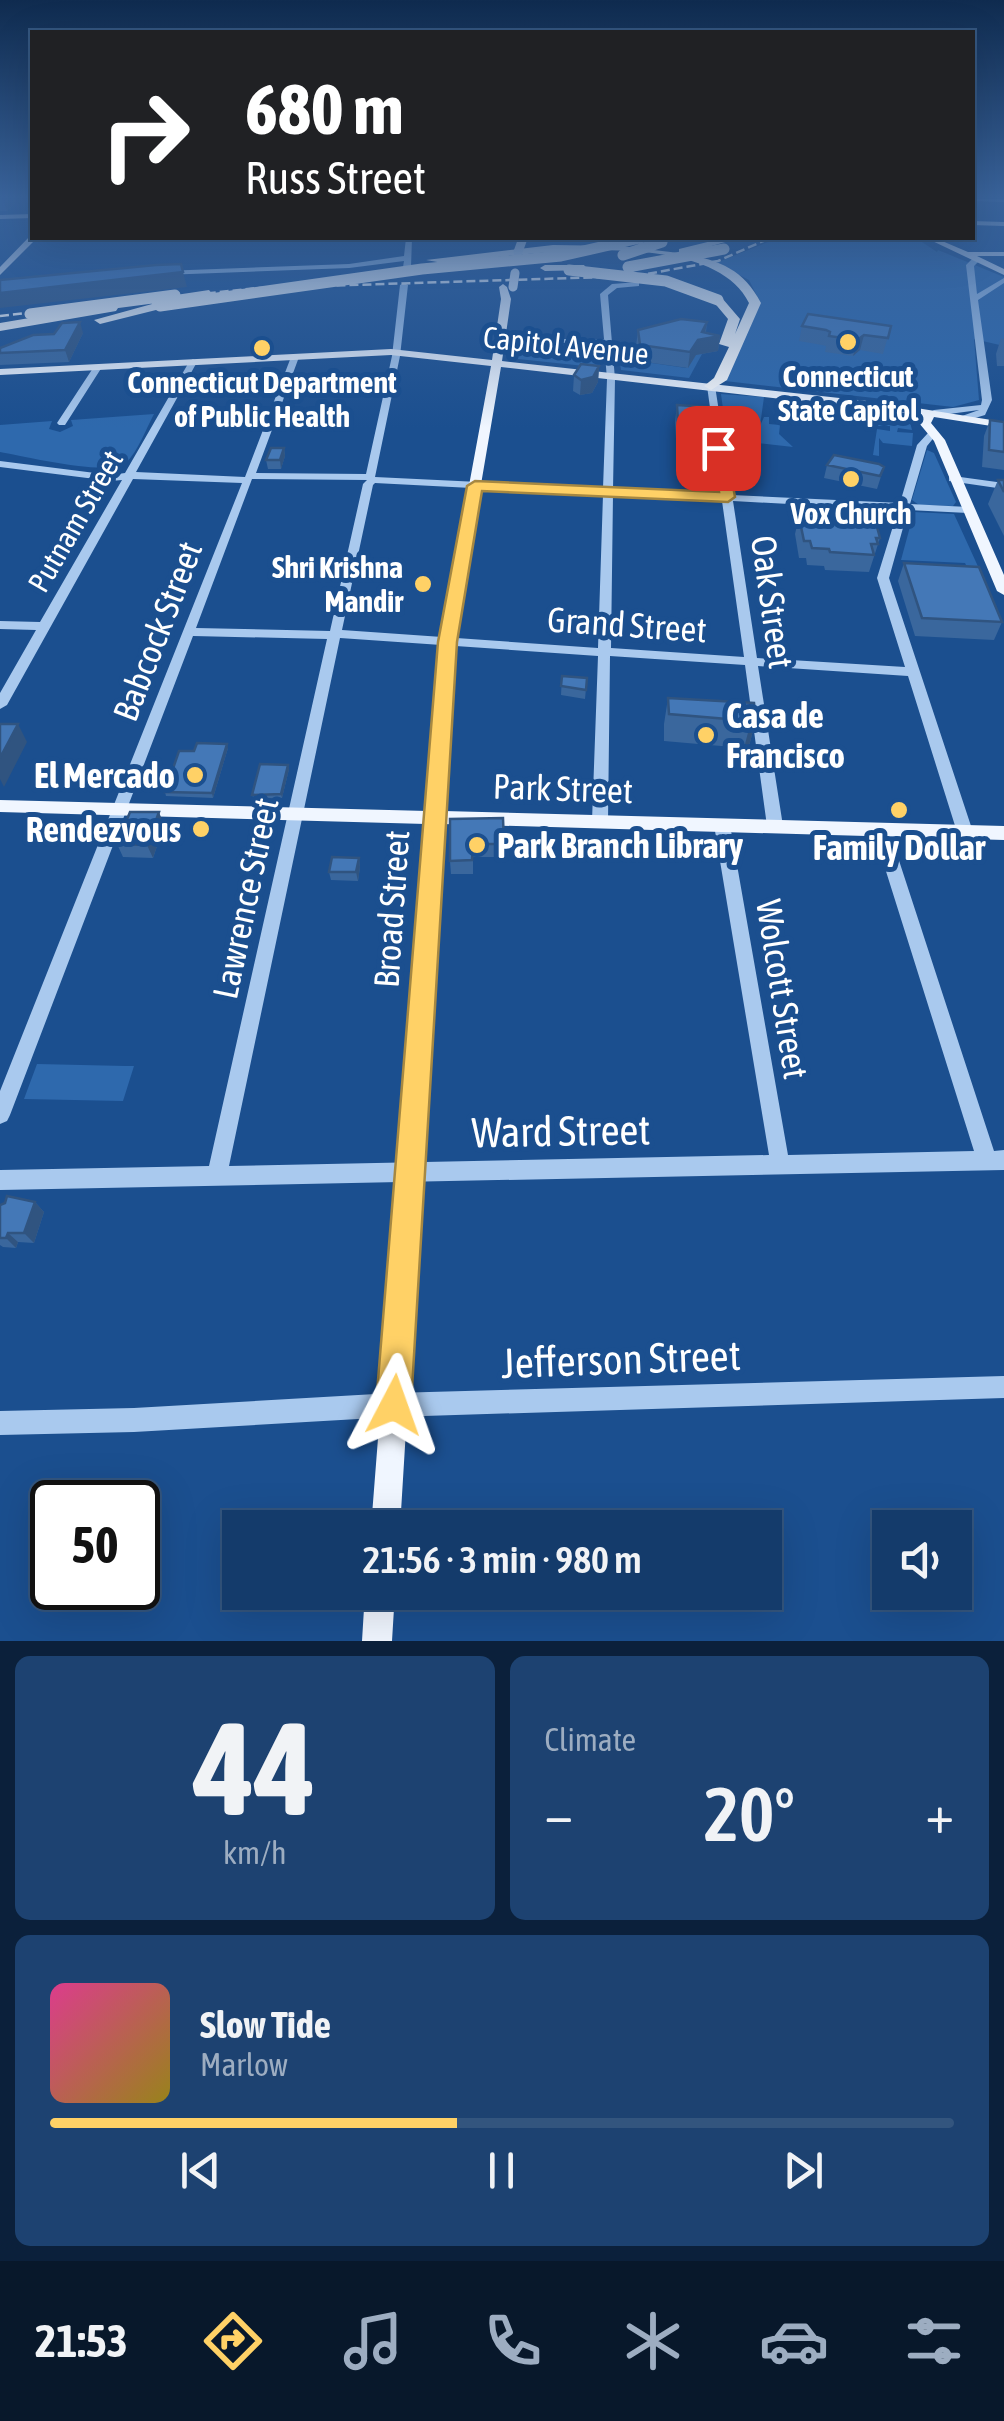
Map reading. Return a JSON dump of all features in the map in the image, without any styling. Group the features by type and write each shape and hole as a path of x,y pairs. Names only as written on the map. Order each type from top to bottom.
{"highway":[{"path":"0,330 326,276"},
{"path":"0,330 380,276"},
{"path":"358,278 387,276"},
{"path":"622,276 689,287 730,310 734,322 707,377 712,386 720,380 751,317 755,300 750,287 736,276"},
{"path":"0,318 209,293"},
{"path":"15,340 160,306"}],"main road":[{"name":"Broad Street","path":"386,1510 447,642 511,276"},
{"name":"Capitol Avenue","path":"0,372 396,352 853,402 1004,425"},
{"path":"853,402 910,414 936,442"},
{"path":"934,413 925,419 1004,591"},
{"path":"936,442 948,436 952,424 965,418"},
{"name":"Park Street","path":"0,806 1004,832"},
{"path":"377,1641 379,1610"}],"street":[{"path":"965,418 982,413 988,397 971,276"},
{"path":"974,299 1004,280"},
{"path":"600,821 610,375 605,292 613,286 636,284"},
{"name":"Lawrence Street","path":"217,1175 370,476 396,352 404,285"},
{"path":"500,337 606,342"},
{"path":"981,344 994,347"},
{"name":"Babcock Street","path":"0,1115 295,357"},
{"name":"Putnam Street","path":"0,705 194,362"},
{"path":"62,422 98,367"},
{"name":"Oak Street","path":"712,386 775,826"},
{"path":"934,413 982,407"},
{"path":"936,442 922,445 883,578 965,832"},
{"path":"0,460 106,477 368,480 968,510"},
{"path":"953,479 1004,486"},
{"path":"0,625 44,626"},
{"name":"Grand Street","path":"189,632 336,635 912,672"},
{"name":"Wolcott Street","path":"722,824 780,1164"},
{"path":"881,830 995,1160"},
{"name":"Ward Street","path":"0,1180 995,1160"},
{"name":"Jefferson Street","path":"0,1422 134,1420 394,1405 1004,1388"}],"shaded area":[{"path":"740,276 1001,276 1004,277 1004,346 974,339 979,400 953,407 725,381 759,300 749,280"},
{"path":"512,345 596,345 600,365 518,359 511,355"},
{"path":"695,354 702,354 689,378 621,370 619,356 631,356 628,360 634,361 637,356 638,361 686,368"},
{"path":"721,394 764,397 760,426 764,417 769,417 769,424 780,425 779,434 793,447 757,443 758,425 754,443 738,441 736,446 728,446"},
{"path":"877,411 909,418 912,430 898,428 897,432 913,433 912,446 883,443 879,438 879,456 873,455 877,429 890,431 890,426 878,426"},
{"path":"154,414 134,452 117,467 85,467 0,452 0,425 52,421 49,429 60,432 73,426 71,420"},
{"path":"927,450 934,453 956,502 953,506 919,505 912,500"},
{"path":"914,512 954,514 981,573 970,573 965,563 901,560"},
{"path":"37,1064 134,1066 123,1101 24,1099"}],"building":[{"path":"46,276 152,276 0,293 0,280"},
{"path":"808,314 891,326 888,338 864,335 857,340 829,336 826,330 802,326"},
{"path":"681,319 707,322 702,332 720,336 698,340 690,352 640,345 638,330"},
{"path":"80,322 65,350 0,353 0,348 33,335 54,334 62,323"},
{"path":"581,364 599,366 593,377 581,380 574,375"},
{"path":"677,405 708,407 712,441 679,440"},
{"path":"990,420 1004,422 1004,452 989,450"},
{"path":"271,448 284,448 280,460 266,460"},
{"path":"834,455 884,467 880,476 827,465"},
{"path":"804,512 863,515 877,527 878,544 871,544 874,555 812,548 810,541 804,541 799,517 805,517"},
{"path":"904,563 979,567 1002,622 922,618"},
{"path":"562,676 587,678 586,690 561,686"},
{"path":"668,698 754,703 756,719 669,714"},
{"path":"0,724 18,724 0,758"},
{"name":"El Mercado","path":"197,743 227,744 212,793 165,792 179,751 194,751"},
{"path":"260,764 288,765 281,794 252,795"},
{"path":"130,812 159,812 147,845 117,844"},
{"path":"503,818 504,844 473,844 472,860 450,861 450,819"},
{"path":"332,857 359,858 356,872 329,872"},
{"path":"7,1196 35,1202 24,1233 8,1233 6,1238 0,1238 0,1205"}],"railway":[{"path":"0,316 257,288 638,276"}],"place":[{"name":"Connecticut State Capitol","path":"848,342"},
{"name":"Connecticut Department of Public Health","path":"262,348"},
{"name":"Vox Church","path":"851,479"},
{"name":"Shri Krishna Mandir","path":"423,584"},
{"name":"Casa de Francisco","path":"706,735"},
{"name":"El Mercado","path":"195,775"},
{"name":"Family Dollar","path":"899,810"},
{"name":"Rendezvous","path":"201,829"},
{"name":"Park Branch Library","path":"477,845"}],"route":[{"path":"394,1405 447,642 475,486 728,497 718,448"}]}
